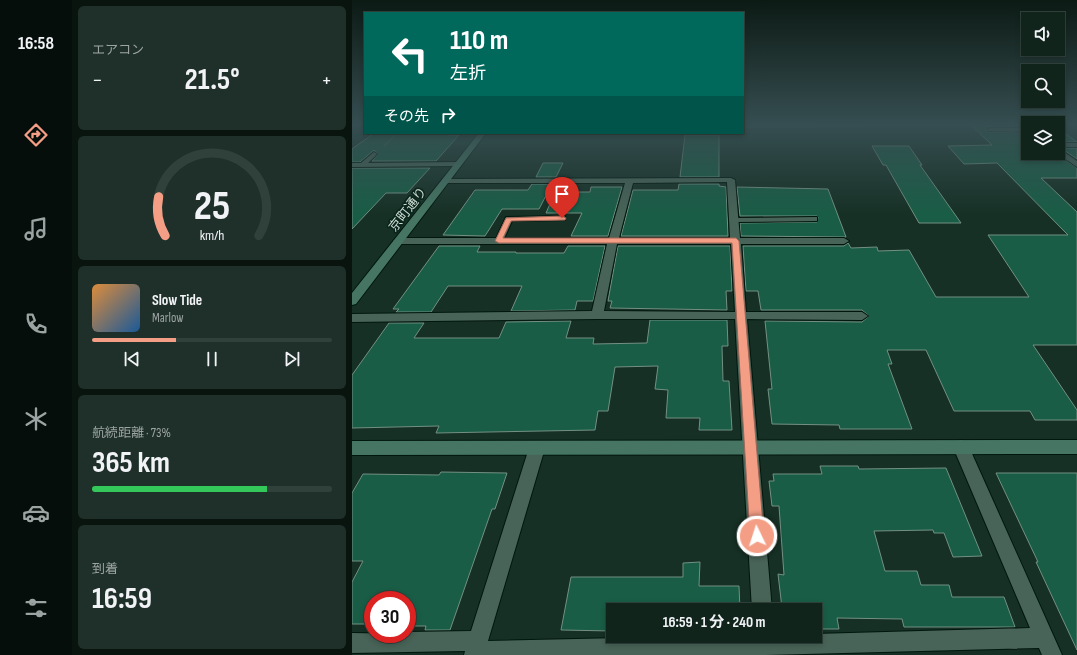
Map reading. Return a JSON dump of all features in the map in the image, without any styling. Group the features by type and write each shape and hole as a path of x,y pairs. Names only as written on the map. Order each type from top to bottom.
{"street":[{"name":"京町通り","path":"352,301 466,155"},
{"path":"1065,156 1077,165"},
{"path":"597,315 613,241 630,180"},
{"path":"445,181 731,180 762,603"},
{"path":"398,241 844,240"},
{"path":"352,318 597,315 862,316"},
{"path":"352,643 476,649 765,645 1049,647 962,447"},
{"path":"352,448 1077,447"},
{"path":"476,649 537,448"}],"lane":[{"path":"361,166 373,155"},
{"path":"352,166 458,164"},
{"path":"499,241 509,219 562,218"},
{"path":"734,220 814,219"}],"building":[{"path":"352,155 369,155 360,162 352,162"},
{"path":"378,155 442,155 436,161 372,161"},
{"path":"683,155 719,155 719,177 680,177"},
{"path":"877,155 915,155 922,165 920,165 961,223 919,223 886,165 883,165"},
{"path":"956,155 1021,155 1021,160 1065,159 1077,168 1077,178 1041,178 1077,212 1077,345 1033,345 1077,410 1077,420 1035,420 1030,411 954,411 926,350 887,350 892,364 888,364 912,429 840,429 839,425 772,424 768,389 772,389 765,321 862,322 869,316 862,310 761,310 758,291 746,291 743,246 844,246 848,243 851,248 877,247 878,251 909,250 936,297 1029,297 988,235 1068,235 997,163 964,164"},
{"path":"1071,155 1077,155 1077,159"},
{"path":"543,163 563,163 556,177 536,177"},
{"path":"352,168 430,168 407,193 386,193 352,229"},
{"path":"532,184 552,184 539,209 502,209 485,236 443,235 475,190 528,190"},
{"path":"679,184 719,184 719,186 726,187 728,236 621,236 633,190 678,190"},
{"path":"591,187 622,187 608,236 571,236 582,213 546,213 555,192 590,192"},
{"path":"737,187 828,189 846,237 741,236 740,223 817,222 818,217 740,216"},
{"path":"439,246 480,246 477,252 564,253 568,246 605,246 593,301 577,301 575,310 511,311 522,286 448,286 431,312 396,312 399,309 393,309"},
{"path":"618,246 730,246 732,291 726,291 727,310 610,308 612,301 608,301"},
{"path":"650,320 727,320 728,346 722,346 723,381 729,381 732,430 699,430 700,418 666,418 668,390 655,389 658,366 615,367 608,411 598,411 595,430 436,433 439,426 352,428 352,375 389,323 424,323 414,338 499,338 506,322 571,321 566,338 594,338 593,344 647,343"},
{"path":"820,466 858,466 859,469 946,468 982,556 953,557 944,533 934,533 933,530 874,531 885,571 917,571 921,585 949,585 952,597 1004,597 1015,627 904,627 902,619 837,618 839,629 822,629 822,603 781,603 778,574 784,575 779,506 772,506 769,481 774,481 773,474 822,474"},
{"path":"441,472 507,473 495,509 492,509 450,630 425,630 426,626 416,626 416,591 364,591 364,624 352,624 352,582 363,561 352,561 352,493 363,474 439,475"},
{"path":"996,473 1077,473 1077,650 1036,562 1038,562"},
{"path":"700,562 699,586 739,586 740,603 606,603 606,631 561,630 571,577 683,577 683,563"}],"route":[{"path":"562,218 509,219 499,241 736,241 740,316 757,536"}]}
